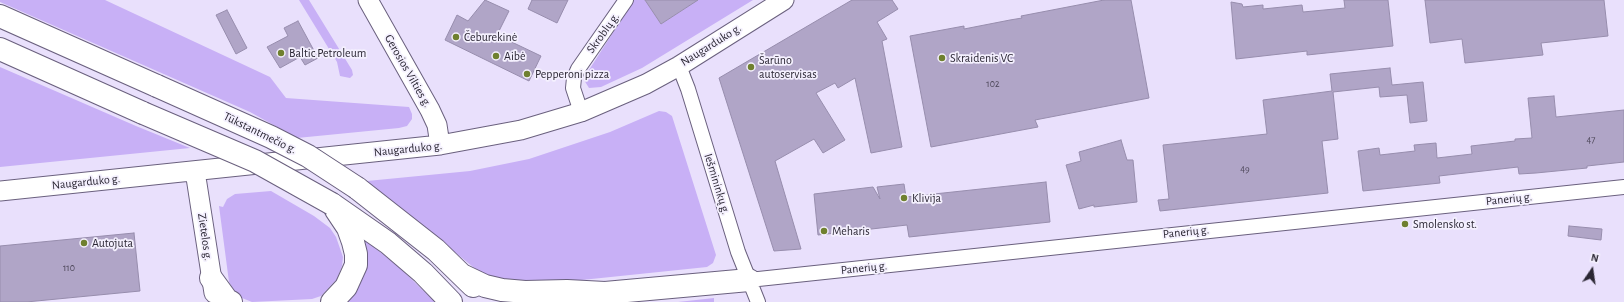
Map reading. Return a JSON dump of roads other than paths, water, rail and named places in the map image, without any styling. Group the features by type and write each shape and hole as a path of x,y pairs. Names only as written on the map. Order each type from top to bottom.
{"highway":[{"name":"Tūkstantmečio g.","path":"0,16 271,137 308,156 357,188 436,250 464,276 488,302"},
{"path":"0,49 255,161 332,204 388,243 423,273 451,302"},
{"path":"332,204 348,228 356,254 356,265 351,277 346,287 332,302"},
{"path":"464,276 485,286 502,290 525,292 567,291 605,293 749,280"},
{"path":"211,278 227,300 231,302"},
{"path":"584,302 605,293"}],"main road":[{"name":"Gerosios Vilties g.","path":"368,0 430,110 437,125 440,146"},
{"name":"Naugarduko g.","path":"0,191 440,146 521,130 581,112 646,84 679,66 784,0"},
{"name":"Zietelos g.","path":"195,171 215,302"}],"street":[{"name":"Skroblų g.","path":"581,112 573,88 576,74 626,0"},
{"name":"Iešmininkų g.","path":"679,66 749,280 758,302"},
{"name":"Panerių g.","path":"749,280 1624,187"}],"place":[{"name":"Čeburekinė","path":"456,37"},
{"name":"Baltic Petroleum","path":"281,53"},
{"name":"Aibė","path":"496,56"},
{"name":"Skraidenis VC","path":"942,58"},
{"name":"Šarūno autoservisas","path":"751,67"},
{"name":"Pepperoni pizza","path":"527,74"},
{"name":"Klivija","path":"904,198"},
{"name":"Smolensko st.","path":"1405,224"},
{"name":"Meharis","path":"824,231"},
{"name":"Autojuta","path":"84,243"}]}
